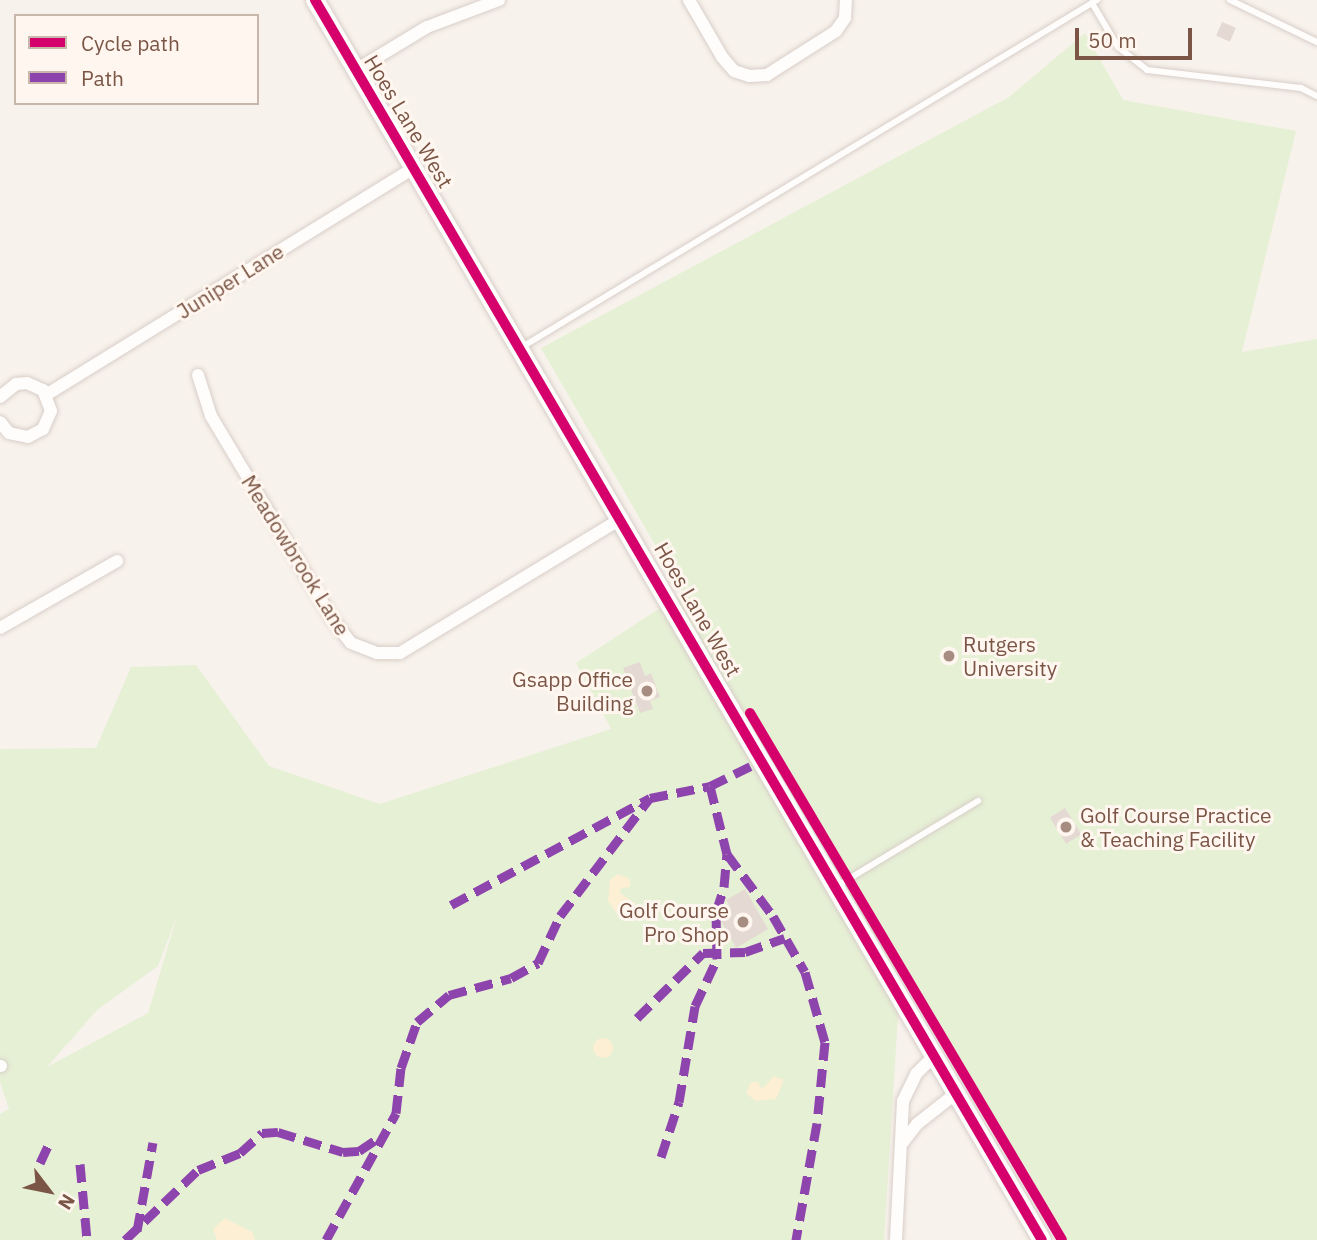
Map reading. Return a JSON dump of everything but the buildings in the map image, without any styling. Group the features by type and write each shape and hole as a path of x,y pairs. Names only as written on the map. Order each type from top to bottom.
{"street":[{"name":"Hoes Lane West","path":"315,0 522,347 837,886 933,1057 1042,1240"},
{"path":"356,70 427,27 499,0"},
{"path":"689,0 722,57 734,71 749,76 767,75 836,31 845,18 846,0"},
{"name":"Juniper Lane","path":"46,395 415,167"},
{"name":"Meadowbrook Lane","path":"198,376 211,416 333,620 351,643 377,653 400,653 622,518"},
{"path":"0,397 16,384 27,383 46,395 49,419 36,434 20,437 0,422"},
{"path":"0,628 117,561"},
{"path":"896,1240 903,1142 902,1101 916,1074 933,1057"},
{"path":"903,1142 917,1124 955,1094"}],"lane":[{"path":"1230,0 1317,42"},
{"path":"522,347 1095,1 1118,47 1147,70 1301,88 1317,96"},
{"path":"837,886 978,801"}],"green space":[{"name":"Rutgers University","path":"1085,33 1123,100 1296,131 1242,352 1317,339 1317,1240 1065,1240 901,967 884,1240 0,1240 0,1114 9,1109 0,1082 0,749 96,748 131,667 196,665 269,766 380,804 611,729 576,663 683,593 541,348 1009,97","holes":["177,916 148,1013 47,1067 97,1010 158,966"]}],"sand":[{"path":"618,874 630,879 630,887 621,888 620,893 635,903 634,911 620,918 608,901 610,880"},
{"path":"599,1038 607,1038 613,1048 607,1058 599,1058 593,1052 593,1044"},
{"path":"774,1076 784,1080 776,1099 756,1101 746,1093 751,1082 758,1082 762,1089"},
{"path":"225,1218 252,1232 255,1240 217,1240 213,1229"}],"marked path":[{"path":"451,905 650,798 710,786 763,760"},
{"path":"710,786 727,854 773,916 805,972 825,1042 817,1123 796,1240"},
{"path":"326,1240 396,1113 401,1068 417,1022 449,995 511,978 538,963 560,916 649,799"},
{"path":"661,1157 679,1102 695,1006 717,959 716,912 724,887 727,854"},
{"path":"637,1018 703,953 745,952 785,938"},
{"path":"125,1240 198,1170 240,1153 262,1133 278,1132 343,1152 359,1151 380,1137"},
{"path":"40,1163 50,1142"},
{"path":"137,1231 153,1142"},
{"path":"80,1164 87,1240"}],"cycle path":[{"path":"315,0 1042,1240"},
{"path":"750,713 1062,1240"}],"place":[{"name":"Rutgers University","path":"949,656"},
{"name":"Gsapp Office Building","path":"647,691"},
{"name":"Golf Course Practice & Teaching Facility","path":"1066,827"},
{"name":"Golf Course Pro Shop","path":"743,922"}]}
